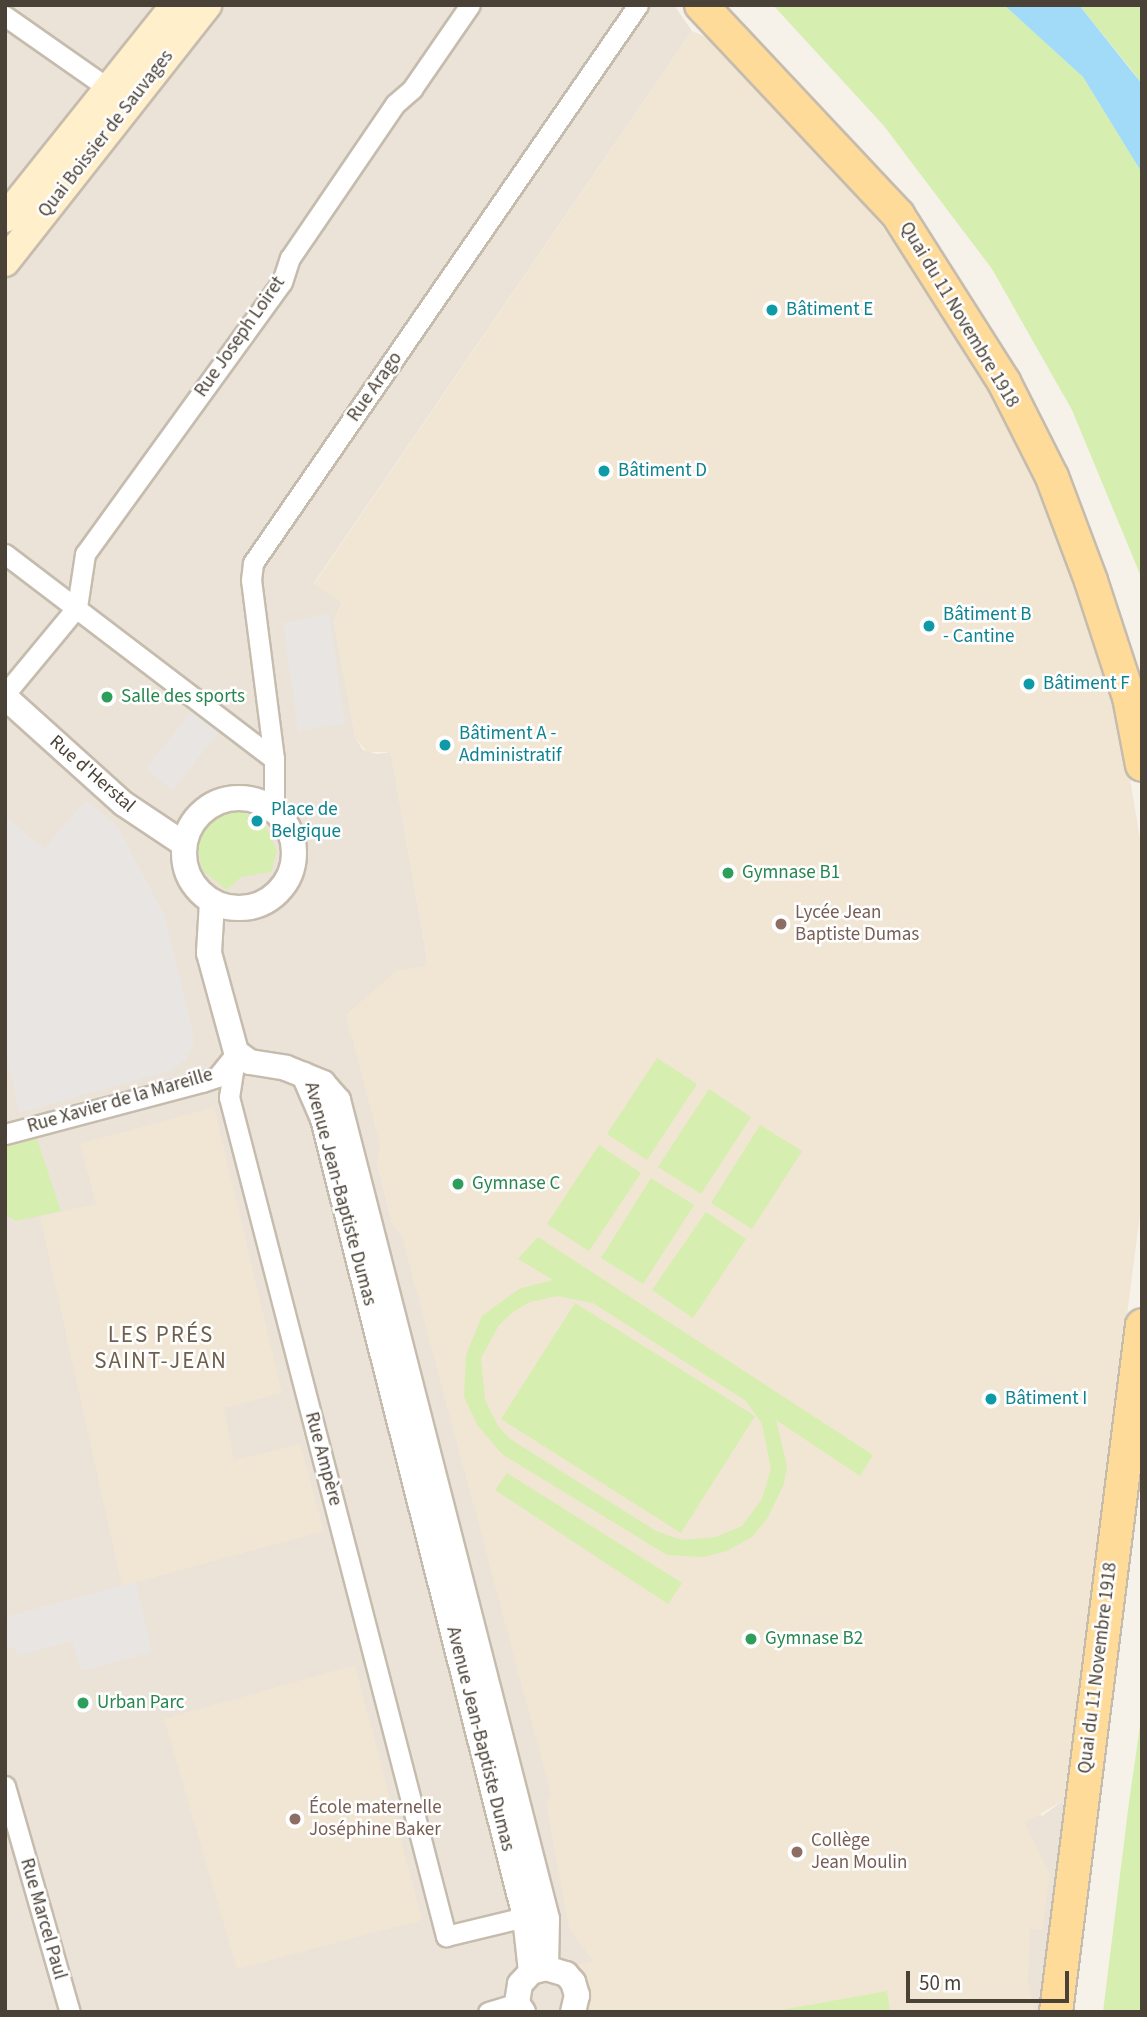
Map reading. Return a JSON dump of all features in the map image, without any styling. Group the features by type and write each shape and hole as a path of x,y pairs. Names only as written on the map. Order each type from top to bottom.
{"main road":[{"name":"Quai Boissier de Sauvages","path":"5,218 174,5"},
{"name":"Quai Boissier de Sauvages","path":"5,262 207,5"},
{"name":"Quai du 11 Novembre 1918","path":"701,5 898,215 1004,382 1052,477 1091,581 1129,697 1142,765"},
{"name":"Quai du 11 Novembre 1918","path":"1056,2012 1142,1325"}],"street":[{"name":"Rue Joseph Loiret","path":"77,607 85,554 282,282 290,258 395,104 412,89 470,5"},
{"name":"Rue Arago","path":"274,811 274,759 255,610 253,563 638,5"},
{"path":"5,16 108,88"},
{"path":"5,554 274,759"},
{"path":"5,696 77,607"},
{"name":"Rue d'Herstal","path":"5,696 124,804 184,844"},
{"path":"239,798 274,811 293,841 292,867 284,884 274,895 251,907 212,902 194,886 186,871 184,844 192,823 216,803 239,798"},
{"name":"Rue Ampère","path":"212,902 209,953 236,1052 229,1097 446,1936 525,1917"},
{"path":"236,1052 250,1062 304,1075"},
{"name":"Rue Xavier de la Mareille","path":"5,1133 217,1077 236,1052"},
{"name":"Avenue Jean-Baptiste Dumas","path":"304,1075 323,1119 539,1970"},
{"name":"Avenue Jean-Baptiste Dumas","path":"304,1075 323,1083 338,1100 547,1919 539,1970"},
{"name":"Rue Marcel Paul","path":"5,1786 70,2012"},
{"path":"488,2012 520,2007 520,1984 539,1970 566,1974 573,1982 577,1995 573,2012"}],"shaded area":[{"path":"5,5 674,5 692,31 314,583 342,602 334,622 356,739 363,750 377,754 391,752 427,958 377,1162 392,1223 401,1234 1042,1816 1064,1800 1042,2012 5,2012"},
{"name":"Lycée Jean Baptiste Dumas","path":"692,31 713,40 867,207 903,254 999,406 1057,533 1101,654 1131,784 1142,851 1142,1200 1064,1800 1025,1823 1050,1875 1042,1930 1030,1928 1028,1983 1036,2012 591,2012 578,1965 593,1961 569,1928 546,1804 551,1795 401,1234 392,1223 377,1162 380,1145 346,1015 396,971 424,966 427,958 391,752 367,752 356,739 334,622 342,602 314,584"},
{"path":"329,614 345,724 298,731 283,623"},
{"path":"192,710 219,732 173,790 146,769"},
{"path":"86,800 118,827 164,914 193,1031 193,1045 186,1059 173,1070 19,1113 5,1047 5,816 44,849"},
{"path":"214,1107 282,1393 224,1408 234,1460 300,1444 324,1531 122,1586 40,1216 96,1204 80,1144"},
{"path":"136,1582 152,1652 81,1671 72,1641 17,1656 15,1647 5,1650 5,1617"},
{"name":"École maternelle Joséphine Baker","path":"355,1665 422,1920 237,1969 164,1719"}],"green space":[{"path":"773,5 1004,5 1083,77 1142,173 1142,579 1072,410 992,269 884,126"},
{"path":"1079,5 1142,5 1142,84 1130,68"},
{"path":"231,812 243,812 263,821 277,851 271,872 241,877 227,890 202,870 197,845 209,823"},
{"path":"657,1058 697,1084 647,1160 607,1134"},
{"path":"709,1089 751,1117 701,1194 658,1167"},
{"path":"760,1125 802,1151 752,1229 711,1203"},
{"path":"36,1136 61,1211 16,1221 5,1214 5,1140"},
{"path":"599,1145 641,1173 589,1251 547,1224"},
{"path":"651,1178 694,1205 643,1284 601,1258"},
{"path":"706,1212 746,1239 693,1318 652,1290"},
{"path":"538,1237 873,1455 860,1476 776,1420 787,1466 784,1484 767,1519 752,1537 727,1551 703,1557 667,1555 502,1454 478,1426 464,1397 466,1355 482,1316 519,1289 553,1280 518,1259","holes":["557,1296 593,1303 746,1401 762,1424 771,1469 762,1499 742,1526 716,1537 682,1540 656,1531 510,1439 498,1426 485,1400 481,1358 499,1325 530,1302"]},
{"path":"575,1303 755,1416 681,1533 501,1419"},
{"path":"507,1473 682,1583 668,1604 495,1490"},
{"path":"1142,1712 1142,2012 1103,2012 1129,1802"},
{"path":"887,1991 890,2012 770,2012"}],"water":[{"path":"1004,5 1079,5 1142,84 1142,173 1083,77"}],"place":[{"name":"Bâtiment E","path":"772,310"},
{"name":"Bâtiment D","path":"604,471"},
{"name":"Bâtiment B - Cantine","path":"929,626"},
{"name":"Bâtiment F","path":"1029,684"},
{"name":"Salle des sports","path":"107,697"},
{"name":"Bâtiment A - Administratif","path":"445,745"},
{"name":"Place de Belgique","path":"257,821"},
{"name":"Gymnase B1","path":"728,873"},
{"name":"Lycée Jean Baptiste Dumas","path":"781,924"},
{"name":"Gymnase C","path":"458,1184"},
{"name":"Bâtiment I","path":"991,1399"},
{"name":"Gymnase B2","path":"751,1639"},
{"name":"Urban Parc","path":"83,1703"},
{"name":"École maternelle Joséphine Baker","path":"295,1819"},
{"name":"Collège Jean Moulin","path":"797,1852"}],"district":[{"name":"LES PRÉS SAINT-JEAN","path":"161,1348"}]}
